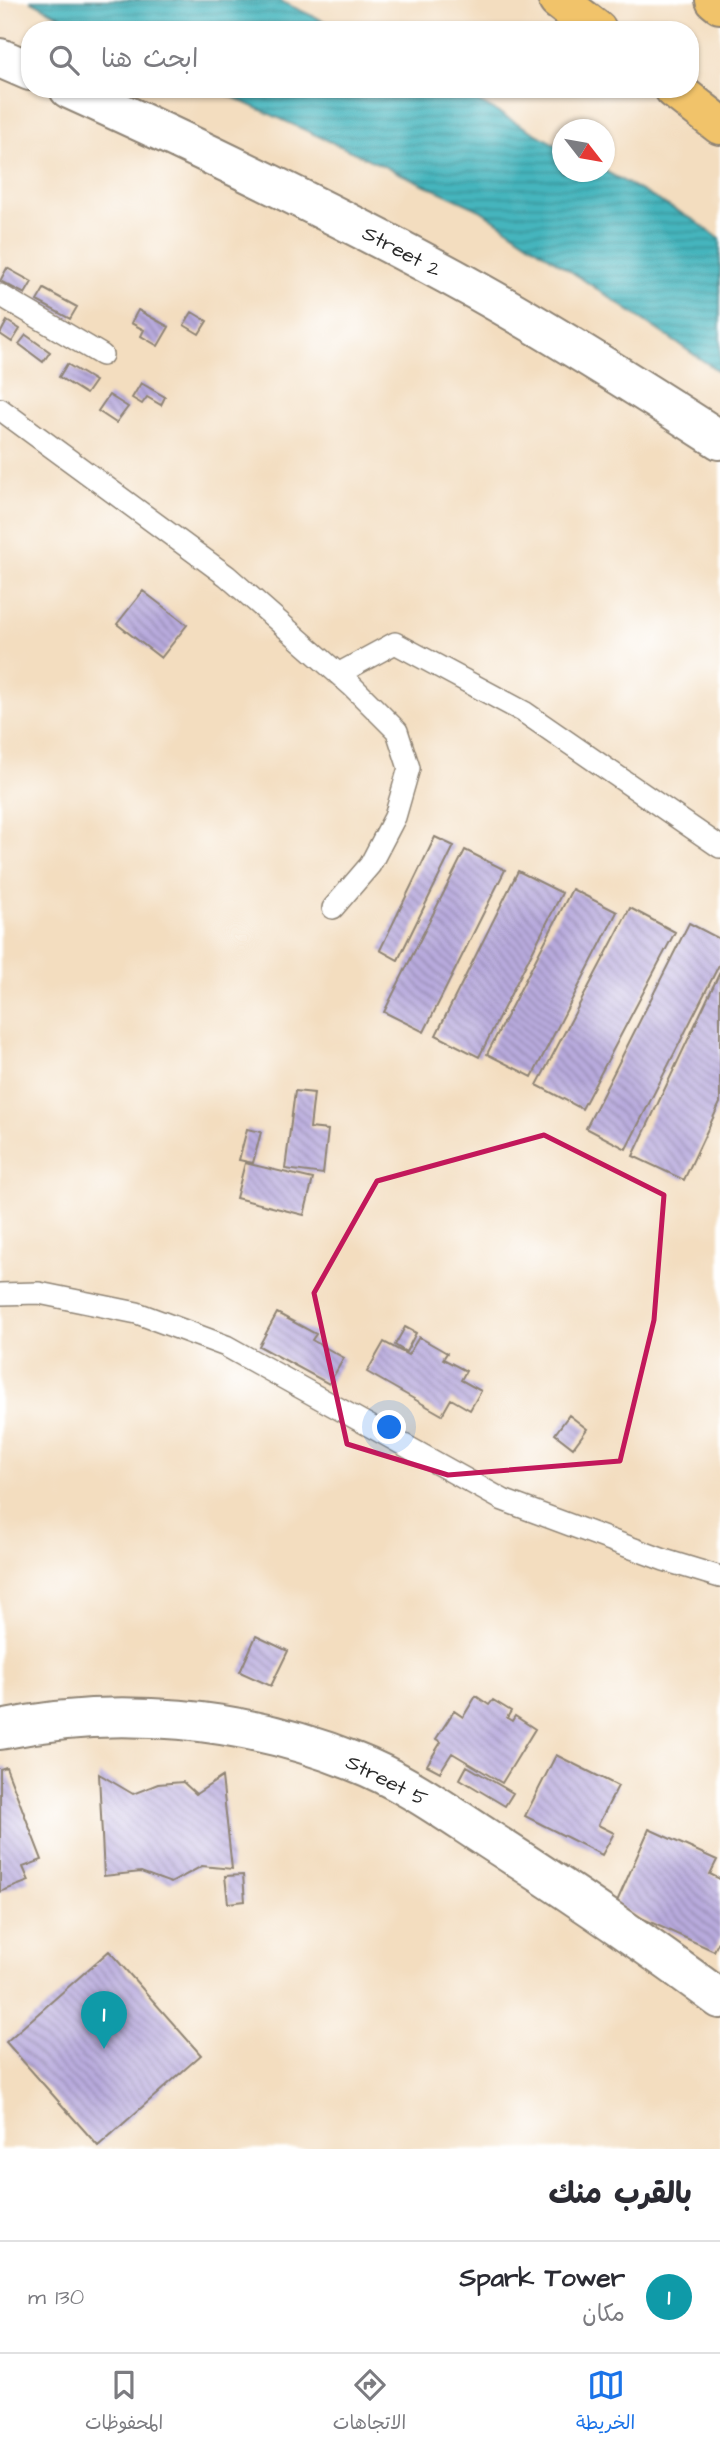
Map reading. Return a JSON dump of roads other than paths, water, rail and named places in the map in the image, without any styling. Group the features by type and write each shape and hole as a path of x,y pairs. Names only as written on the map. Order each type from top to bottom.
{"highway":[{"path":"558,0 585,21"},
{"path":"715,0 720,4"},
{"path":"686,98 720,125"}],"street":[{"path":"0,58 21,67"},
{"name":"Street 2","path":"88,98 333,214 481,293 720,439"},
{"name":"Street 5","path":"0,1730 42,1721 113,1717 204,1722 278,1735 356,1762 424,1798 521,1860 720,1999"}],"lane":[{"path":"0,295 102,355"},
{"path":"0,409 227,576 338,674 397,731 409,768 395,817 370,864 333,908"},
{"path":"338,674 395,643 523,712 720,847"},
{"path":"0,1294 39,1293 137,1313 226,1346 503,1500 664,1560 720,1577"}],"water":[{"path":"30,0 278,0 324,21 69,21"},
{"path":"235,98 472,98 552,142 552,182 615,182 615,177 694,220 720,239 720,372 480,210"}],"place":[{"name":"Spark Tower","path":"104,2049"}]}
